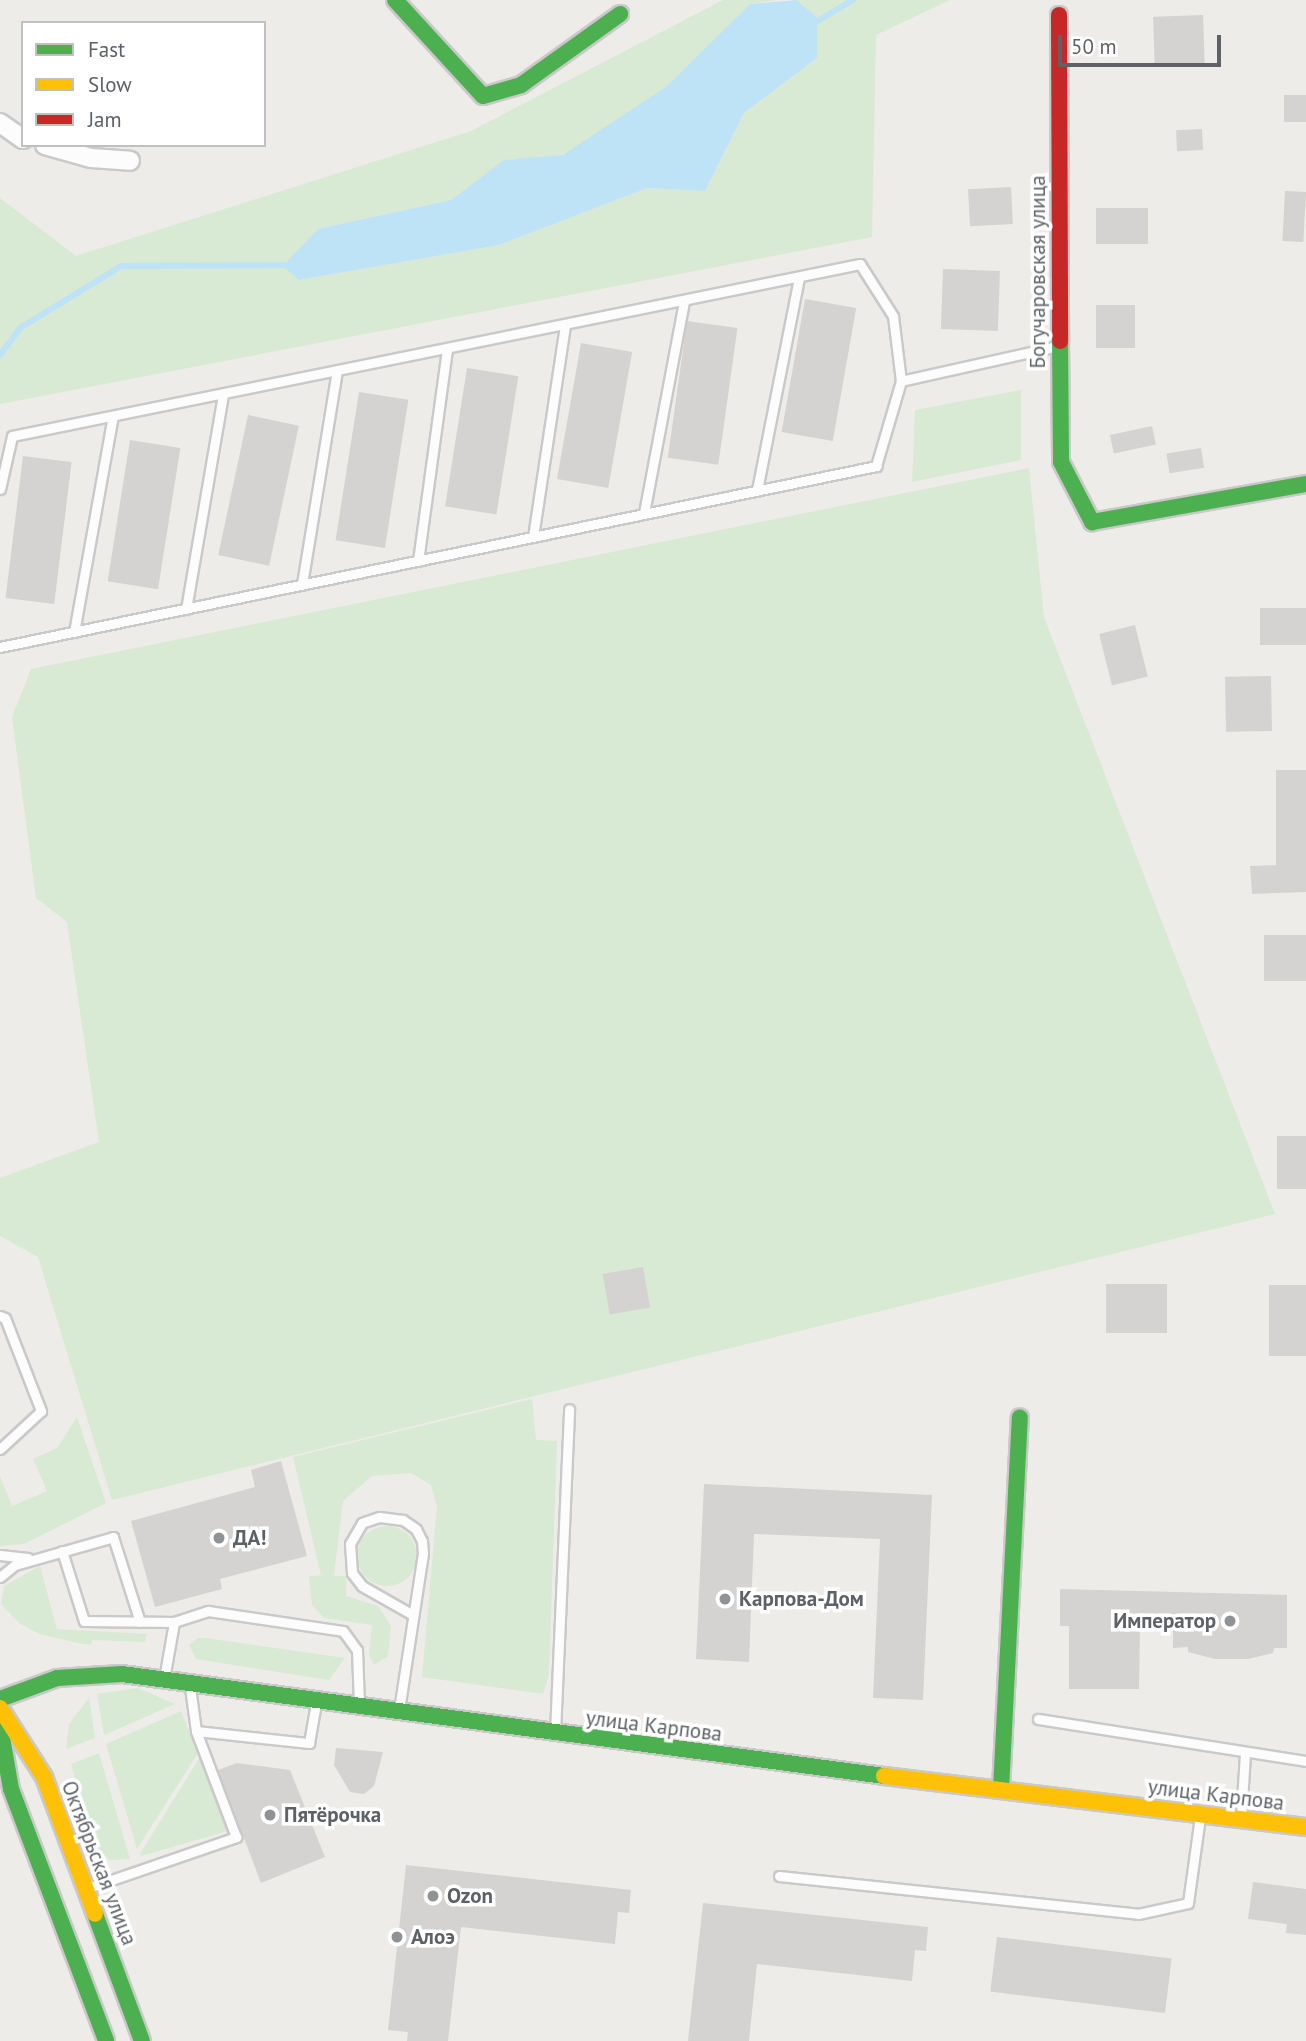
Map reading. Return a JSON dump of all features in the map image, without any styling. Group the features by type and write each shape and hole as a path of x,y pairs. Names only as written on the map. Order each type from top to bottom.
{"main road":[{"path":"395,0 483,96 521,85 620,14"},
{"name":"Богучаровская улица","path":"1059,15 1060,462 1092,522 1306,485"},
{"path":"1001,1789 1020,1417"},
{"name":"улица Карпова","path":"0,1699 57,1678 89,1674 164,1680 555,1734 1306,1828"},
{"name":"Октябрьская улица","path":"0,1708 44,1777 142,2041"},
{"path":"0,1726 11,1789 106,2041"}],"street":[{"path":"0,123 21,138"},
{"path":"53,147 91,158 130,161"}],"lane":[{"path":"0,489 12,436 684,302 860,264 893,316 901,382 876,466 0,647"},
{"path":"757,490 799,278"},
{"path":"644,513 684,302"},
{"path":"533,537 565,326"},
{"path":"901,382 1058,346"},
{"path":"418,561 447,349"},
{"path":"302,584 337,371"},
{"path":"186,608 223,394"},
{"path":"74,632 113,416"},
{"path":"0,1316 5,1318 41,1411 0,1449"},
{"path":"555,1734 569,1409"},
{"path":"398,1712 423,1553 419,1532 394,1518 362,1523 350,1544 352,1573 362,1586 413,1615"},
{"path":"0,1577 15,1565 115,1538 140,1622"},
{"path":"62,1551 82,1620 174,1622 208,1611 343,1631 357,1650 359,1707"},
{"path":"0,1555 33,1559"},
{"path":"164,1680 174,1622"},
{"path":"87,1889 236,1837 196,1731 189,1703 190,1683"},
{"path":"196,1731 309,1743 317,1701"},
{"path":"1038,1719 1306,1761"},
{"path":"1240,1819 1245,1753"},
{"path":"779,1876 1138,1914 1188,1903 1200,1814"}],"green space":[{"path":"723,0 778,0 750,4 667,86 563,156 505,160 451,200 318,229 299,280 499,245 647,188 705,191 744,113 817,58 817,17 796,0 950,0 876,35 872,237 0,404 0,198 76,256 471,131"},
{"path":"1021,390 1021,460 912,482 915,410"},
{"path":"1029,468 1044,617 1275,1214 112,1500 38,1257 0,1236 0,1178 99,1142 67,922 36,898 12,717 31,669"},
{"path":"532,1399 536,1440 557,1441 549,1674 543,1694 422,1677 437,1507 431,1485 411,1473 372,1476 343,1501 334,1576 346,1576 346,1596 378,1606 391,1626 388,1656 374,1665 369,1655 372,1625 324,1618 312,1605 309,1576 330,1575 321,1575 293,1457"},
{"path":"77,1417 106,1503 24,1544 0,1546 0,1476 12,1506 47,1491 33,1459 57,1448"},
{"path":"387,1526 404,1531 412,1539 417,1556 412,1573 404,1581 387,1586 370,1581 362,1573 357,1556 362,1539 370,1531"},
{"path":"40,1566 57,1629 147,1634 145,1642 92,1640 91,1645 40,1634 19,1623 1,1604 4,1586"},
{"path":"198,1638 345,1658 329,1680 196,1659 189,1645"},
{"path":"138,1688 175,1704 104,1735 97,1694"},
{"path":"89,1698 95,1738 66,1749 69,1724"},
{"path":"181,1711 198,1753 137,1849 106,1744"},
{"path":"99,1753 130,1859 109,1860 93,1842 71,1764"},
{"path":"200,1757 228,1831 141,1856 140,1854"}],"water":[{"path":"796,0 817,17 817,58 744,113 705,191 647,188 499,245 299,280 283,266 318,229 451,200 504,160 563,155 667,86 750,4"}],"building":[{"path":"1203,15 1205,63 1155,65 1153,17"},
{"path":"1284,95 1306,95 1306,122 1284,122"},
{"path":"1202,129 1203,150 1177,151 1176,130"},
{"path":"1011,187 1013,224 970,226 968,189"},
{"path":"1285,191 1306,192 1303,242 1282,241"},
{"path":"1096,208 1148,208 1148,244 1096,244"},
{"path":"943,269 1000,271 998,331 941,329"},
{"path":"805,299 856,308 833,441 782,432"},
{"path":"1096,305 1135,305 1135,348 1096,348"},
{"path":"687,321 738,328 718,465 668,458"},
{"path":"581,343 632,352 608,488 557,479"},
{"path":"467,368 518,376 496,514 445,506"},
{"path":"359,392 408,400 385,548 336,540"},
{"path":"248,415 299,426 269,566 218,555"},
{"path":"1152,426 1156,445 1114,454 1110,435"},
{"path":"130,440 180,448 158,589 108,581"},
{"path":"1201,448 1204,468 1170,473 1166,453"},
{"path":"23,456 72,462 54,604 6,598"},
{"path":"1260,608 1306,608 1306,645 1260,645"},
{"path":"1135,625 1148,676 1112,685 1099,634"},
{"path":"1271,676 1272,731 1226,732 1225,677"},
{"path":"1276,770 1306,770 1306,892 1252,894 1250,866 1276,865"},
{"path":"1264,935 1306,935 1306,981 1264,981"},
{"path":"1277,1136 1306,1136 1306,1189 1277,1189"},
{"path":"643,1267 650,1307 610,1314 603,1274"},
{"path":"1106,1284 1167,1284 1167,1333 1106,1333"},
{"path":"1269,1285 1306,1285 1306,1356 1269,1356"},
{"name":"ДА!","path":"281,1461 307,1556 220,1579 222,1589 155,1607 131,1521 255,1487 251,1470"},
{"name":"Карпова-Дом","path":"704,1484 932,1495 923,1700 873,1698 880,1539 754,1534 749,1662 696,1659"},
{"path":"1060,1589 1287,1595 1287,1648 1274,1648 1273,1653 1248,1659 1215,1659 1188,1652 1188,1647 1173,1648 1173,1627 1140,1627 1139,1689 1069,1689 1069,1626 1060,1626"},
{"path":"336,1748 383,1752 374,1786 364,1794 350,1792 334,1765"},
{"name":"Пятёрочка","path":"237,1763 290,1770 325,1857 261,1883 218,1770"},
{"path":"406,1865 631,1890 629,1913 618,1912 615,1944 461,1927 448,2041 407,2041 408,2032 388,2030"},
{"path":"1253,1882 1306,1889 1306,1935 1286,1933 1287,1924 1248,1919"},
{"path":"703,1903 928,1927 926,1951 915,1950 912,1981 757,1964 749,2041 688,2041"},
{"path":"997,1937 1172,1958 1165,2013 990,1992"}],"waterway":[{"path":"814,23 853,0"},
{"path":"0,355 20,328 121,266 290,265"}],"traffic: fast":[{"path":"395,0 483,96 521,85 620,14"},
{"path":"1060,341 1061,462 1092,522 1306,484"},
{"path":"1001,1789 1020,1417"},
{"path":"0,1699 57,1678 122,1674 884,1776"},
{"path":"0,1726 11,1789 106,2041"},
{"path":"95,1914 142,2041"}],"traffic: slow":[{"path":"0,1708 44,1777 95,1914"},
{"path":"884,1776 1306,1827"}],"traffic: jam":[{"path":"1059,15 1060,341"}],"place":[{"name":"ДА!","path":"219,1538"},
{"name":"Карпова-Дом","path":"725,1599"},
{"name":"Император","path":"1230,1621"},
{"name":"Пятёрочка","path":"270,1815"},
{"name":"Ozon","path":"433,1896"},
{"name":"Алоэ","path":"397,1937"}]}
